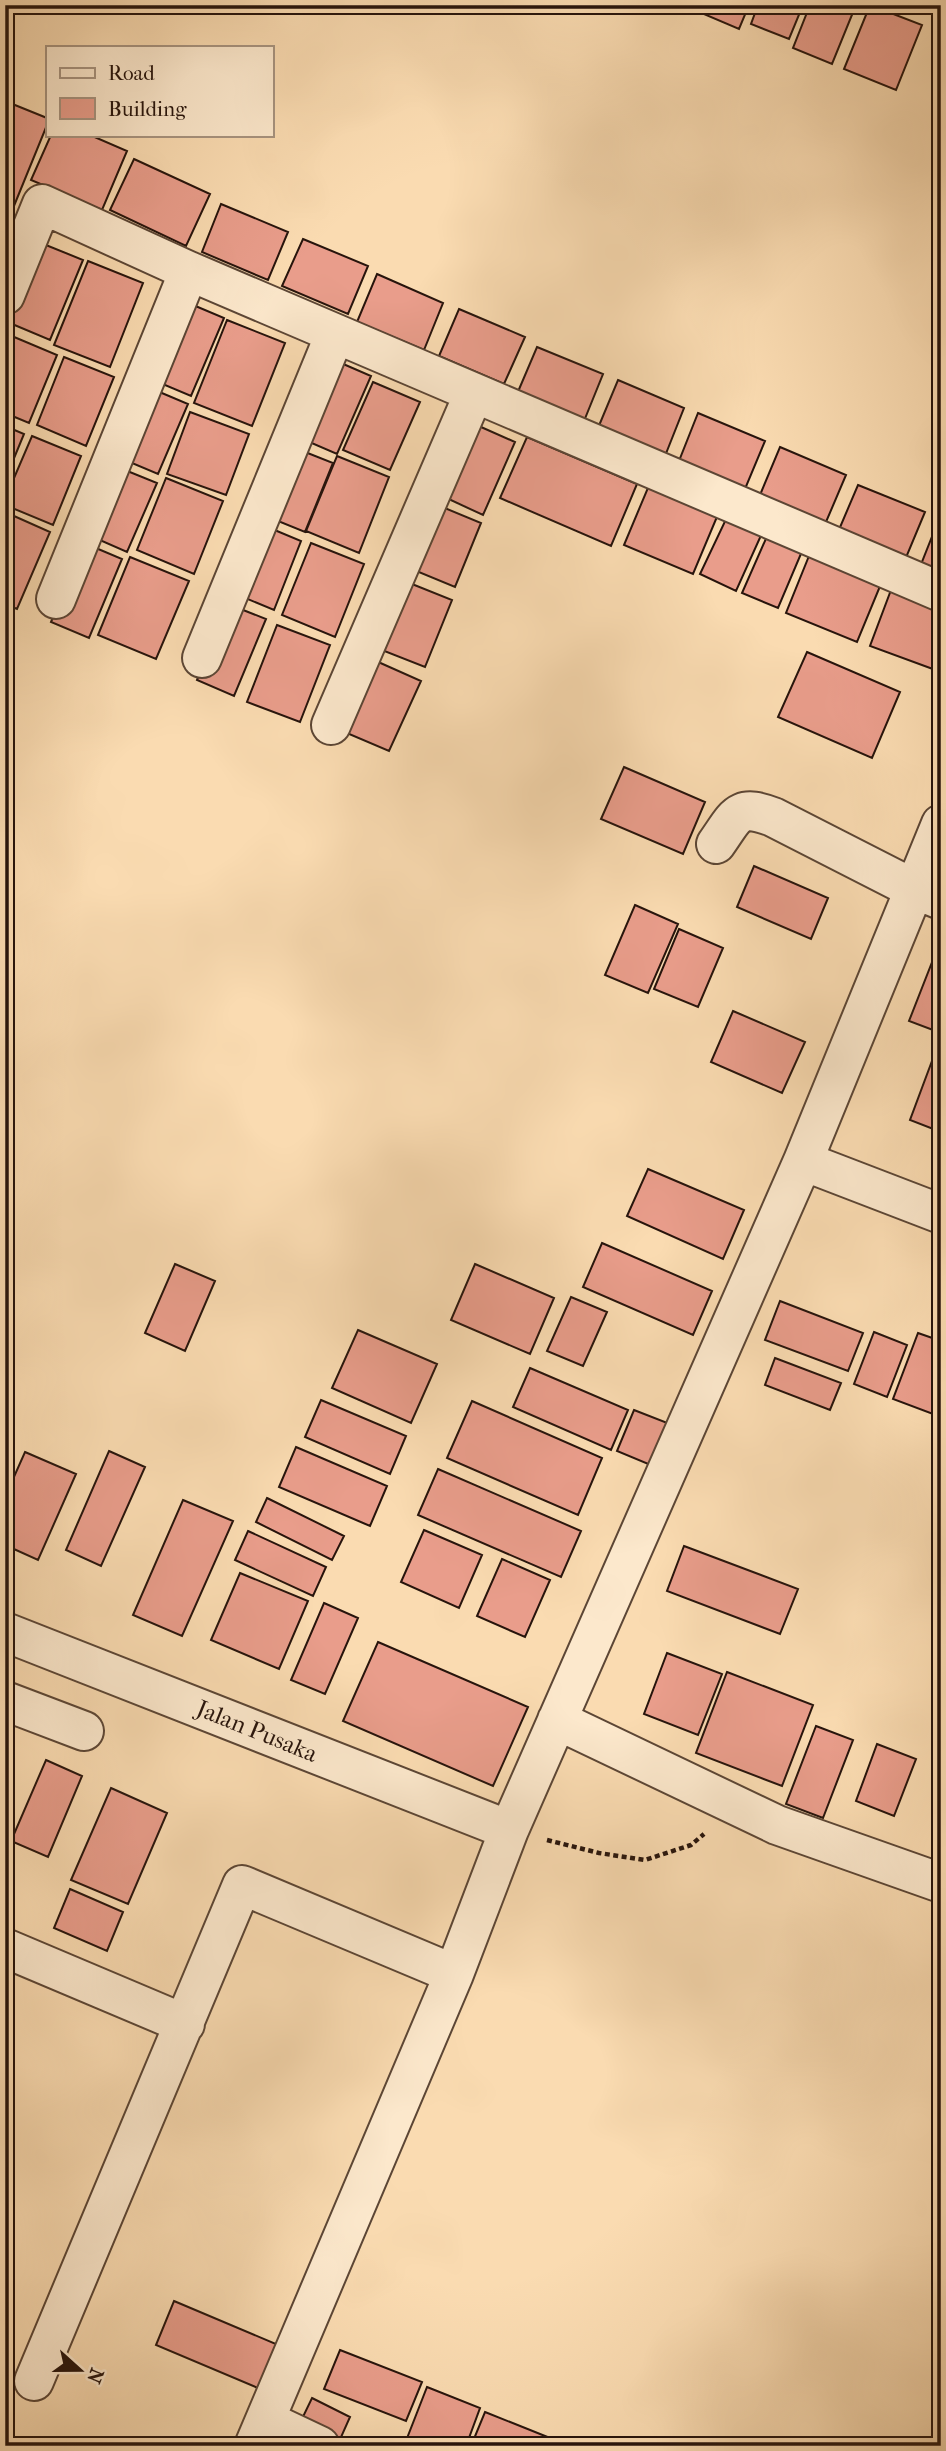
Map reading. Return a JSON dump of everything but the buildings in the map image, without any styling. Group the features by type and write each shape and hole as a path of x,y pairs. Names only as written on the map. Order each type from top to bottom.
{"street":[{"path":"5,295 42,204 189,271 941,592"},
{"path":"55,598 189,271"},
{"path":"202,658 335,334"},
{"path":"331,726 474,393"},
{"path":"716,844 744,811 754,810 927,895"},
{"path":"320,2446 260,2433 454,1974 509,1830 803,1161 927,895 941,824"},
{"path":"803,1161 941,1214"},
{"name":"Jalan Pusaka","path":"5,1632 509,1830"},
{"path":"5,1700 84,1731"},
{"path":"557,1720 777,1825 941,1883"},
{"path":"34,2381 242,1885 454,1974"},
{"path":"5,1948 185,2024"}],"path":[{"path":"509,1830 599,1853 645,1860 691,1845 737,1807"}]}
